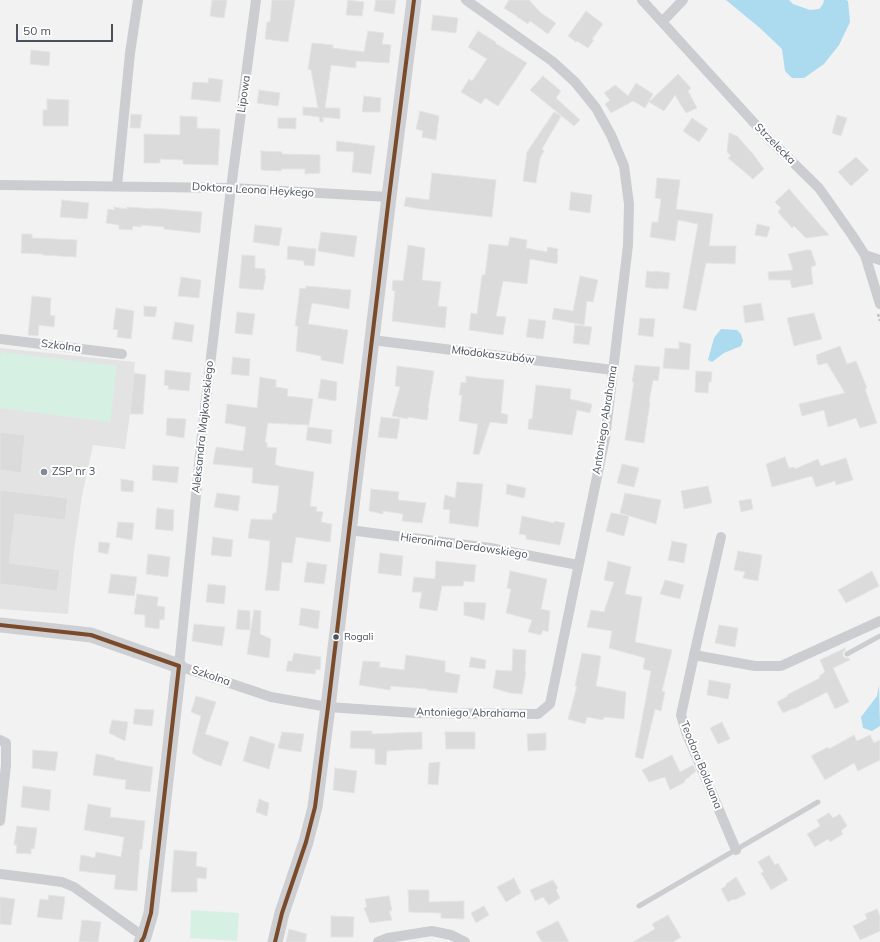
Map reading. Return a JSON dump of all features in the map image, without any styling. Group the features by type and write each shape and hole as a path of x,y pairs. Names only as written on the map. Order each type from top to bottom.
{"street":[{"path":"117,186 130,53 138,0"},
{"name":"Lipowa","path":"231,188 256,0"},
{"path":"275,942 282,913 306,842 315,806 414,0"},
{"name":"Antoniego Abrahama","path":"328,707 416,713 538,714 550,704 605,438 628,245 629,204 624,166 611,135 596,108 575,82 552,61 466,0"},
{"name":"Strzelecka","path":"642,0 766,136 819,188 865,255 877,285 880,304"},
{"path":"662,22 683,0"},
{"name":"Doktora Leona Heykego","path":"0,185 231,188 389,197"},
{"name":"Aleksandra Majkowskiego","path":"179,666 203,425 231,188"},
{"path":"865,255 880,260"},
{"name":"Szkolna","path":"0,339 122,354"},
{"name":"Młodokaszubów","path":"372,340 613,370"},
{"name":"Hieronima Derdowskiego","path":"349,530 490,548 578,564"},
{"name":"Teodora Bolduana","path":"721,537 681,715 686,732 736,850"},
{"path":"694,655 755,666 781,666 880,622"},
{"name":"Szkolna","path":"0,625 92,635 271,697 328,707"},
{"path":"0,874 62,882 74,888 142,939 151,913 179,666"},
{"path":"0,740 6,743 6,766 0,821"},
{"path":"378,942 388,938 432,931 451,935 465,942"}],"lane":[{"path":"847,654 880,636"},
{"path":"639,906 818,802"}],"shaded area":[{"name":"ZSP nr 3","path":"0,348 135,362 125,449 93,445 82,496 74,550 68,614 0,609"}],"green space":[{"path":"1,352 117,366 110,422 0,408"},
{"path":"191,910 239,913 237,941 190,938"}],"water":[{"path":"726,0 789,0 793,4 810,10 819,9 824,0 846,0 848,1 850,22 839,45 824,64 804,78 792,78 785,71 782,49 760,28"},
{"path":"721,329 737,330 741,334 743,341 741,346 724,353 712,362 708,360 714,338"},
{"path":"879,685 880,726 872,731 863,728 861,717 877,696"}],"building":[{"path":"212,0 227,0 224,18 210,16"},
{"path":"272,0 295,0 288,42 265,39 267,22 270,22"},
{"path":"348,0 364,2 362,16 346,15"},
{"path":"376,0 396,0 394,14 374,11"},
{"path":"509,0 529,0 541,13 556,23 548,34 530,21 528,24 504,8"},
{"path":"586,11 603,24 592,39 594,40 588,48 568,36"},
{"path":"433,15 458,18 456,33 431,30"},
{"path":"368,31 384,33 382,44 391,45 389,63 356,61 356,68 331,65 325,108 340,108 340,119 323,117 323,122 320,122 319,117 303,115 303,107 318,108 311,70 308,69 312,43 333,45 333,48 364,52"},
{"path":"478,31 527,63 498,106 485,98 481,104 461,92 469,79 472,81 487,59 468,47"},
{"path":"31,50 50,52 49,66 30,64"},
{"path":"678,74 691,88 688,91 697,108 686,113 675,95 664,111 649,102"},
{"path":"543,76 561,91 556,98 580,120 574,126 530,90"},
{"path":"209,78 223,80 220,102 191,99 193,82 208,83"},
{"path":"636,83 653,94 645,108 633,101 611,113 605,104 610,100 604,93 615,85 628,96"},
{"path":"259,90 280,93 278,106 257,103"},
{"path":"364,96 381,98 380,112 362,112"},
{"path":"47,99 69,100 68,126 43,126 43,110 47,110"},
{"path":"420,111 439,116 436,140 422,137 423,131 416,129"},
{"path":"554,112 561,116 542,149 544,151 540,158 536,183 523,181 527,152"},
{"path":"131,114 142,115 140,128 130,128"},
{"path":"837,115 847,118 841,136 832,133"},
{"path":"180,116 197,117 197,128 220,129 218,165 183,164 183,160 160,159 160,163 144,163 144,134 180,135"},
{"path":"278,118 296,118 296,129 278,128"},
{"path":"692,118 708,129 699,142 683,131"},
{"path":"729,133 737,136 764,169 753,179 728,158 731,156 727,152"},
{"path":"337,141 375,146 371,174 352,172 354,152 336,151"},
{"path":"261,151 282,152 282,154 320,155 320,173 305,174 305,169 281,169 281,171 261,170"},
{"path":"856,157 869,170 851,186 838,172"},
{"path":"432,173 496,180 492,217 404,206 406,197 429,200"},
{"path":"657,178 680,180 676,209 713,214 709,246 736,246 735,264 706,263 696,311 683,308 698,224 678,220 675,241 650,237 652,222 658,222 661,199 655,198"},
{"path":"789,189 829,235 806,238 794,226 792,228 778,212 781,208 775,202"},
{"path":"571,192 592,195 590,213 569,210"},
{"path":"62,200 89,203 87,219 60,217"},
{"path":"114,207 127,209 127,207 153,208 202,212 200,233 141,225 141,227 133,226 132,230 119,229 119,225 106,223 108,209 114,210"},
{"path":"757,224 770,227 767,237 755,235"},
{"path":"255,225 282,228 279,246 253,242"},
{"path":"321,232 357,236 354,257 318,251"},
{"path":"22,234 32,234 32,238 77,240 76,257 21,253"},
{"path":"510,237 527,240 526,248 547,252 548,247 558,249 557,264 530,259 527,284 503,281 496,316 506,317 503,335 469,330 471,313 477,314 482,275 485,275 489,244 508,246"},
{"path":"408,245 425,248 422,280 441,282 438,306 447,307 445,328 392,321 395,291 392,290 393,280 403,281"},
{"path":"288,246 316,249 314,266 304,265 304,261 287,259"},
{"path":"811,250 816,265 811,267 813,284 792,288 790,280 769,280 768,272 793,270 788,254"},
{"path":"242,255 255,256 255,268 265,269 266,276 263,290 239,288"},
{"path":"647,271 670,273 668,289 645,287"},
{"path":"580,276 598,280 593,302 587,301 584,325 552,319 554,308 573,311"},
{"path":"181,277 201,280 199,298 178,296"},
{"path":"306,286 351,290 349,309 312,303 308,324 348,330 343,364 321,360 321,356 296,351 298,326 295,326 300,288 306,289"},
{"path":"32,296 51,298 50,315 55,316 54,327 39,325 38,336 28,335"},
{"path":"761,303 764,320 745,323 743,306"},
{"path":"144,306 157,307 155,317 144,316"},
{"path":"116,308 134,311 131,339 117,337 118,330 113,329"},
{"path":"237,312 255,314 252,335 235,333"},
{"path":"814,313 822,339 794,346 787,318"},
{"path":"640,318 655,319 653,337 638,335"},
{"path":"529,319 546,321 543,339 526,337"},
{"path":"175,322 194,325 192,342 172,339"},
{"path":"575,325 592,327 589,345 573,343"},
{"path":"679,342 691,344 689,370 663,368 665,348 679,349"},
{"path":"840,346 847,364 856,361 867,388 865,389 877,423 860,428 856,418 828,427 824,410 802,416 799,404 845,393 827,363 818,365 816,355"},
{"path":"233,357 250,359 249,376 231,374"},
{"path":"635,365 660,367 658,381 653,380 644,443 625,440 634,382 632,382"},
{"path":"397,366 434,371 427,420 392,416 400,387 395,386"},
{"path":"165,370 191,373 189,391 168,389 169,386 164,385"},
{"path":"696,371 712,372 708,393 695,392"},
{"path":"134,373 146,375 143,414 130,414"},
{"path":"466,376 504,380 501,413 508,415 507,424 490,422 479,455 473,454 478,424 459,421 462,395 459,395 461,382 466,383"},
{"path":"260,377 276,380 276,387 288,389 287,396 313,399 309,425 268,423 265,442 267,443 267,447 277,448 275,465 314,472 310,506 317,507 316,511 323,512 321,522 332,524 330,542 296,537 292,563 282,562 279,591 265,590 270,541 248,538 251,519 272,520 273,513 276,513 279,486 252,483 253,468 213,464 216,447 243,451 246,427 225,423 227,404 257,408"},
{"path":"321,379 337,382 336,401 318,398"},
{"path":"536,385 571,389 570,399 592,404 590,413 577,410 572,435 528,429 529,419 532,419"},
{"path":"381,417 400,419 397,439 378,437"},
{"path":"167,418 186,419 184,438 166,435"},
{"path":"308,427 332,430 331,444 306,440"},
{"path":"0,432 25,435 21,473 0,470"},
{"path":"785,457 789,468 794,467 795,469 818,459 821,466 846,458 853,480 836,485 835,481 816,487 812,476 772,487 766,464"},
{"path":"622,464 639,468 634,487 617,483"},
{"path":"153,465 179,467 177,483 152,480"},
{"path":"121,479 134,481 133,492 121,491"},
{"path":"457,482 483,484 478,527 449,523 450,510 443,509 445,495 455,498"},
{"path":"507,484 526,488 524,498 506,494"},
{"path":"708,486 712,503 684,509 681,491"},
{"path":"371,489 399,492 398,500 426,503 422,523 402,521 403,514 383,511 383,514 369,511"},
{"path":"0,490 68,498 65,520 15,514 9,563 60,570 57,591 0,584"},
{"path":"217,493 240,496 238,511 214,507"},
{"path":"625,493 661,500 656,524 620,513"},
{"path":"751,499 753,509 741,512 739,501"},
{"path":"157,508 174,510 173,531 155,529"},
{"path":"611,513 629,516 624,536 606,531"},
{"path":"522,516 554,523 554,521 565,523 560,545 526,539 526,535 519,534"},
{"path":"118,522 134,523 132,540 116,537"},
{"path":"213,537 233,540 231,557 211,555"},
{"path":"672,541 687,544 684,563 668,560"},
{"path":"99,542 110,543 108,554 98,552"},
{"path":"738,551 762,555 758,581 743,578 745,572 734,570"},
{"path":"380,553 403,556 401,576 378,573"},
{"path":"148,554 170,557 168,577 146,574"},
{"path":"436,561 476,565 474,582 464,581 463,586 442,586 437,611 419,608 422,592 412,592 414,577 435,579"},
{"path":"608,561 631,567 625,594 642,597 635,642 672,650 662,691 665,692 661,711 655,709 643,759 635,757 651,671 643,669 645,658 609,648 612,631 587,627 591,610 604,612 614,582 604,580"},
{"path":"307,562 327,565 324,584 304,582"},
{"path":"510,571 547,579 541,609 550,611 548,632 543,630 541,635 528,632 532,620 506,613 511,589 507,588"},
{"path":"872,571 879,586 846,603 838,590"},
{"path":"111,574 137,577 134,596 108,593"},
{"path":"665,580 684,585 680,599 660,594"},
{"path":"208,584 226,586 224,604 206,602"},
{"path":"137,594 158,597 157,606 165,607 164,620 160,619 159,629 145,627 145,615 134,614"},
{"path":"464,602 486,603 484,620 464,615"},
{"path":"301,608 320,611 318,629 299,625"},
{"path":"238,610 250,611 250,630 236,629"},
{"path":"254,610 261,611 260,634 271,639 269,658 247,654"},
{"path":"194,624 225,627 222,646 192,641"},
{"path":"719,625 738,628 735,647 715,643"},
{"path":"845,648 846,650 843,652 843,656 845,658 849,658 850,660 833,668 849,702 835,709 827,692 783,713 777,702 788,696 787,695 820,678 819,676 825,672 820,660"},
{"path":"513,649 526,650 526,672 522,694 510,693 493,688 496,670 512,671"},
{"path":"294,653 321,657 320,670 316,669 315,674 286,671 288,661 292,661"},
{"path":"582,653 601,656 596,686 626,692 624,719 604,717 603,720 587,717 585,724 568,719 577,686 575,686"},
{"path":"406,655 445,661 445,672 460,675 457,693 391,686 390,690 359,685 363,661 380,662 379,667 404,670"},
{"path":"471,657 486,660 485,669 469,667"},
{"path":"709,680 731,684 728,699 707,695"},
{"path":"196,696 216,702 205,734 229,742 221,766 204,760 192,753 201,716 191,712"},
{"path":"135,709 154,710 152,726 133,724"},
{"path":"112,720 128,722 125,741 109,733"},
{"path":"722,722 730,739 718,744 710,728"},
{"path":"351,731 372,731 372,734 422,732 422,749 387,751 386,765 375,764 375,749 350,748"},
{"path":"282,732 304,734 301,752 278,748"},
{"path":"445,732 475,732 475,749 446,749"},
{"path":"546,733 546,750 528,751 527,734"},
{"path":"854,735 857,741 870,735 874,743 880,740 880,760 858,771 854,763 825,780 811,756 828,747 829,749"},
{"path":"250,736 275,744 269,769 243,761"},
{"path":"33,750 58,752 55,771 32,768"},
{"path":"96,754 115,758 115,760 153,767 150,792 125,789 126,780 93,775"},
{"path":"672,755 680,772 693,765 696,771 684,781 685,782 670,790 665,777 649,782 642,770"},
{"path":"440,762 438,785 428,784 429,763"},
{"path":"335,768 357,771 354,793 333,790"},
{"path":"23,786 51,790 49,811 21,807"},
{"path":"259,799 269,803 267,816 256,812"},
{"path":"88,804 111,808 110,817 145,821 142,849 140,849 137,891 114,889 116,875 79,871 81,855 95,858 96,852 121,857 124,837 84,830"},
{"path":"829,813 833,818 840,814 847,826 841,831 843,834 830,842 828,839 815,847 807,834 820,826 817,820"},
{"path":"17,826 37,828 34,849 31,849 31,854 16,853 17,845 14,845"},
{"path":"174,850 197,852 196,866 207,868 206,879 197,878 197,892 171,892"},
{"path":"769,855 775,865 778,863 788,880 771,890 761,873 764,872 758,862"},
{"path":"736,877 746,894 728,902 721,889"},
{"path":"514,878 521,893 506,902 497,887"},
{"path":"553,880 558,888 556,890 560,898 549,905 543,897 535,901 530,890"},
{"path":"408,890 429,890 429,902 464,901 464,919 441,918 441,913 409,912"},
{"path":"49,895 65,897 62,920 37,917 40,899 48,900"},
{"path":"389,896 392,911 389,911 392,920 370,923 364,908 367,907 365,899"},
{"path":"0,897 15,899 11,925 0,924"},
{"path":"484,906 489,915 476,923 471,913"},
{"path":"877,909 880,916 880,931 860,940 853,926 867,919 865,914"},
{"path":"668,915 681,937 673,942 633,942 655,929 652,924"},
{"path":"331,916 354,917 353,937 331,937"},
{"path":"82,920 101,922 98,942 79,942"},
{"path":"558,921 569,942 542,942 536,932"},
{"path":"289,929 307,934 305,942 286,942"}],"transit line":[{"path":"275,942 282,913 306,842 315,807 414,0"},
{"path":"0,625 91,635 179,666"},
{"path":"141,942 144,937 151,913 179,666"}],"place":[{"name":"ZSP nr 3","path":"44,472"},
{"name":"Rogali","path":"336,637"}]}
